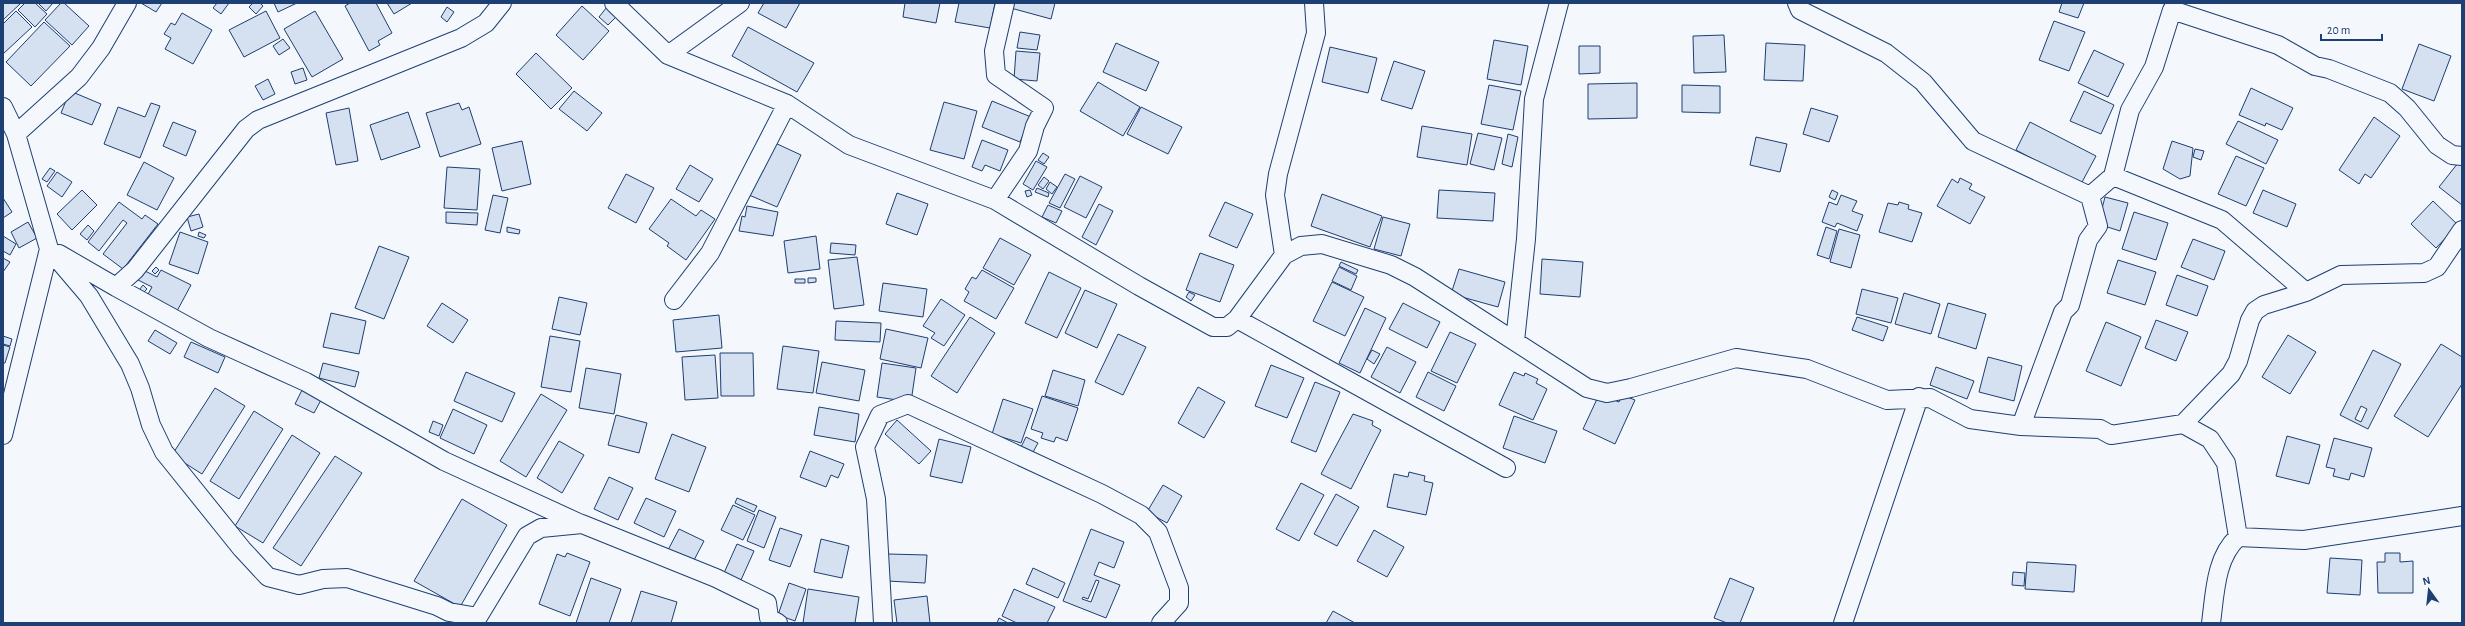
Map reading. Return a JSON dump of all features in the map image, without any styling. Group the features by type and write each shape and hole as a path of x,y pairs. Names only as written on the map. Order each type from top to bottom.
{"street":[{"path":"16,134 79,77 101,48 127,3"},
{"path":"116,286 135,270 246,129 258,120 461,38 486,23 502,3"},
{"path":"614,3 668,55 787,104 849,145 995,200 1213,327 1227,327 1237,319 1284,254 1301,246 1322,244 1391,265 1415,277 1587,388 1607,393 1631,388 1736,358 1807,370 1887,400 1919,397 1930,398 1970,419 2021,426 2100,429 2111,435 2183,424 2231,374 2238,361 2250,320 2255,311 2264,305 2306,292 2341,275 2424,273 2437,267 2462,230"},
{"path":"668,55 740,3"},
{"path":"995,200 1028,151 1035,126 1044,108 996,75 994,51 1005,3"},
{"path":"1284,254 1275,195 1278,174 1316,33 1314,3"},
{"path":"1515,342 1526,239 1534,99 1559,3"},
{"path":"1797,3 1800,10 1886,53 1911,72 1923,82 1972,141 2090,196"},
{"path":"2114,176 2130,110 2154,67 2166,7 2278,45 2314,66 2329,69 2390,93 2407,108 2437,145 2452,155 2462,156"},
{"path":"674,300 710,253 750,172 787,104"},
{"path":"3,107 16,134 50,249 89,296 130,364 140,388 151,425 164,452 242,549 268,576 299,585 323,579 347,578 437,606 450,612 478,618 527,536 541,528 582,524"},
{"path":"2090,196 2107,179 2114,176 2222,220 2306,292"},
{"path":"2021,426 2063,312 2070,305 2088,240 2098,226 2090,196"},
{"path":"50,249 209,338 306,382 444,461 582,524 716,578 767,603 769,618 778,623"},
{"path":"3,435 50,249"},
{"path":"1237,319 1506,468"},
{"path":"1843,623 1919,397"},
{"path":"882,623 876,499 865,447 880,415 908,404 1102,494 1141,515 1158,532 1179,588 1179,603 1161,623"},
{"path":"2183,424 2210,439 2226,463 2238,537"},
{"path":"2211,623 2217,579 2227,547 2238,537 2304,540 2462,516"}],"building":[{"path":"3,3 21,3 3,20"},
{"path":"25,3 35,3 47,14 35,27 18,10"},
{"path":"38,3 53,3 46,11"},
{"path":"61,3 64,3 89,26 72,45 45,20"},
{"path":"141,3 162,3 156,12"},
{"path":"217,3 229,3 221,14 213,8"},
{"path":"253,3 260,3 263,6 256,14 249,7"},
{"path":"274,3 297,3 278,12"},
{"path":"350,3 376,3 392,33 378,41 380,45 369,51 345,6"},
{"path":"387,3 412,3 394,14"},
{"path":"764,3 800,3 786,28 758,13"},
{"path":"905,3 940,3 936,23 903,17"},
{"path":"959,3 995,3 990,28 955,22"},
{"path":"1008,3 1055,3 1051,19 1007,7"},
{"path":"2062,3 2084,3 2078,18 2059,12"},
{"path":"582,6 609,31 583,60 556,35"},
{"path":"447,7 454,12 447,22 441,17"},
{"path":"607,7 617,16 608,25 599,17"},
{"path":"16,11 32,27 3,54 3,24"},
{"path":"266,11 280,38 244,57 229,30"},
{"path":"315,11 343,59 312,77 284,29"},
{"path":"182,13 212,30 193,64 165,49 171,38 164,34 171,23 175,25"},
{"path":"2054,21 2085,32 2069,71 2039,60"},
{"path":"44,22 70,46 31,86 6,62"},
{"path":"748,27 814,63 797,92 732,56"},
{"path":"1020,32 1040,35 1037,50 1017,48"},
{"path":"1724,35 1726,72 1694,73 1693,36"},
{"path":"283,39 290,48 279,55 273,46"},
{"path":"1494,40 1528,46 1521,85 1487,79"},
{"path":"1116,43 1159,62 1146,91 1103,72"},
{"path":"1766,43 1805,45 1803,81 1764,80"},
{"path":"2419,44 2451,56 2434,101 2402,89"},
{"path":"1579,46 1600,46 1600,73 1579,74"},
{"path":"1330,47 1377,58 1368,93 1322,82"},
{"path":"2094,50 2124,64 2108,97 2078,83"},
{"path":"1016,51 1040,53 1037,81 1014,79"},
{"path":"536,53 572,88 551,109 516,74"},
{"path":"1394,61 1425,71 1412,109 1381,100"},
{"path":"303,68 307,80 295,84 291,72"},
{"path":"268,79 275,94 263,100 255,86"},
{"path":"1098,82 1140,107 1123,136 1080,111"},
{"path":"1637,83 1637,118 1588,119 1588,84"},
{"path":"1489,85 1521,91 1513,130 1481,124"},
{"path":"1682,85 1720,86 1720,113 1682,112"},
{"path":"2251,88 2293,108 2282,130 2266,123 2265,126 2239,115"},
{"path":"70,91 101,104 92,125 61,113"},
{"path":"574,91 602,113 587,131 559,109"},
{"path":"2084,91 2114,105 2101,134 2070,121"},
{"path":"992,101 1031,117 1020,142 982,127"},
{"path":"944,102 977,111 964,159 930,150"},
{"path":"151,103 160,106 140,158 104,144 118,107 145,117"},
{"path":"459,103 462,110 469,107 481,144 440,157 426,113"},
{"path":"1141,107 1182,127 1168,154 1127,134"},
{"path":"349,108 358,161 336,165 326,113"},
{"path":"1811,108 1838,116 1829,142 1803,134"},
{"path":"408,112 420,147 381,160 370,125"},
{"path":"2374,117 2400,136 2371,178 2365,174 2359,184 2339,170"},
{"path":"2238,121 2278,140 2266,164 2226,144"},
{"path":"173,122 196,131 186,156 163,146"},
{"path":"2030,122 2096,156 2081,184 2016,150"},
{"path":"1422,126 1472,134 1467,165 1417,157"},
{"path":"1478,133 1502,138 1494,170 1470,164"},
{"path":"1508,134 1518,137 1512,167 1502,164"},
{"path":"1756,137 1787,144 1780,172 1750,165"},
{"path":"982,140 1008,150 1000,171 985,165 982,171 972,167"},
{"path":"522,141 531,184 502,191 492,148"},
{"path":"2172,141 2193,148 2190,176 2180,179 2163,169"},
{"path":"773,142 801,155 777,207 749,195"},
{"path":"2195,149 2204,151 2201,160 2193,157"},
{"path":"1043,153 1049,157 1044,164 1038,160"},
{"path":"2236,156 2264,168 2246,206 2218,194"},
{"path":"1036,161 1047,167 1033,190 1023,184"},
{"path":"144,162 174,178 157,210 127,195"},
{"path":"2458,163 2462,166 2462,205 2439,187"},
{"path":"690,165 713,179 699,202 676,189"},
{"path":"447,167 480,169 477,210 444,208"},
{"path":"50,168 55,171 47,182 42,179"},
{"path":"57,172 72,182 62,197 47,186"},
{"path":"626,174 654,188 636,223 608,208"},
{"path":"1065,174 1075,179 1060,208 1049,203"},
{"path":"1080,176 1102,187 1086,218 1064,207"},
{"path":"1044,177 1049,181 1043,189 1038,185"},
{"path":"1960,178 1972,184 1969,189 1985,197 1970,224 1937,206 1952,179 1958,183"},
{"path":"1050,182 1057,187 1052,194 1046,189"},
{"path":"1037,188 1049,193 1048,197 1035,192"},
{"path":"82,190 97,205 72,230 57,214"},
{"path":"1030,190 1032,195 1027,197 1025,191"},
{"path":"1439,190 1495,193 1493,221 1437,218"},
{"path":"1832,190 1838,193 1835,200 1829,197"},
{"path":"2263,190 2296,204 2287,227 2253,213"},
{"path":"897,193 928,204 917,235 886,224"},
{"path":"1322,194 1382,216 1370,247 1311,226"},
{"path":"493,195 508,198 500,233 485,230"},
{"path":"1841,195 1857,201 1852,211 1863,215 1857,231 1837,223 1835,227 1822,222 1829,202 1837,205"},
{"path":"2105,197 2128,203 2120,231 2098,224"},
{"path":"3,198 12,212 3,218"},
{"path":"671,199 696,216 701,210 715,219 686,260 667,246 669,243 649,229"},
{"path":"2433,201 2458,225 2436,248 2411,224"},
{"path":"119,202 142,219 145,215 158,224 123,269 103,254 127,223 123,220 99,251 88,242"},
{"path":"1225,202 1253,214 1237,248 1209,236"},
{"path":"1899,202 1909,205 1908,209 1922,213 1912,242 1879,232 1888,203 1898,205"},
{"path":"1099,204 1113,211 1096,245 1082,237"},
{"path":"1048,205 1062,211 1056,223 1042,217"},
{"path":"747,206 778,212 773,236 739,231 742,216 745,217"},
{"path":"446,212 478,213 477,225 446,223"},
{"path":"2134,212 2168,223 2156,260 2122,249"},
{"path":"199,214 203,227 191,231 187,217"},
{"path":"1383,217 1410,224 1401,256 1374,249"},
{"path":"28,222 37,238 19,248 11,232"},
{"path":"88,225 94,231 87,240 80,234"},
{"path":"507,227 520,230 519,234 507,232"},
{"path":"1826,227 1837,231 1829,259 1817,255"},
{"path":"1839,229 1860,235 1851,268 1830,262"},
{"path":"180,232 208,242 198,274 169,264"},
{"path":"199,232 206,235 204,238 198,236"},
{"path":"3,236 16,244 10,255 3,251"},
{"path":"816,236 820,269 788,273 784,241"},
{"path":"1000,238 1031,255 1014,285 983,268"},
{"path":"2193,239 2225,251 2214,280 2181,267"},
{"path":"831,243 856,245 855,255 830,253"},
{"path":"379,246 409,257 384,319 355,308"},
{"path":"1200,253 1234,265 1220,302 1186,290"},
{"path":"857,257 864,305 834,309 828,260"},
{"path":"3,258 10,262 3,272"},
{"path":"1542,259 1583,262 1580,297 1540,294"},
{"path":"2118,260 2156,272 2145,305 2107,293"},
{"path":"1341,262 1358,270 1356,274 1339,266"},
{"path":"156,267 159,270 155,274 152,271"},
{"path":"1339,267 1357,276 1351,290 1332,281"},
{"path":"1459,269 1505,282 1498,307 1451,294"},
{"path":"143,270 157,277 161,270 191,285 177,311 147,296 152,287 138,280"},
{"path":"982,270 1014,288 996,319 964,301 969,292 965,289 972,277 976,279"},
{"path":"1049,272 1081,288 1057,338 1025,323"},
{"path":"2177,275 2208,286 2197,316 2166,305"},
{"path":"808,278 816,278 816,282 808,283"},
{"path":"795,279 805,279 805,283 795,283"},
{"path":"1332,282 1364,297 1345,336 1313,321"},
{"path":"883,283 927,289 923,317 879,311"},
{"path":"143,285 147,289 143,293 139,290"},
{"path":"1862,289 1898,298 1891,323 1856,314"},
{"path":"1085,290 1117,304 1097,348 1065,333"},
{"path":"1189,292 1195,295 1191,301 1186,297"},
{"path":"1904,293 1940,304 1931,334 1895,324"},
{"path":"559,297 587,303 580,335 552,329"},
{"path":"941,299 965,315 944,346 931,338 935,333 923,326"},
{"path":"442,303 468,320 453,343 427,326"},
{"path":"1403,303 1440,322 1427,348 1389,329"},
{"path":"1948,303 1986,314 1976,349 1938,337"},
{"path":"1365,308 1386,318 1360,373 1339,363"},
{"path":"331,313 366,321 359,354 323,347"},
{"path":"719,315 722,348 676,352 673,320"},
{"path":"970,317 995,333 957,393 931,376"},
{"path":"1857,317 1888,327 1883,341 1852,330"},
{"path":"2156,320 2188,332 2176,361 2145,348"},
{"path":"836,321 881,323 880,342 835,340"},
{"path":"2106,322 2141,337 2121,386 2086,371"},
{"path":"886,329 928,338 921,368 880,359"},
{"path":"155,330 177,343 170,354 148,341"},
{"path":"1450,332 1476,344 1457,383 1431,371"},
{"path":"1118,334 1146,347 1123,395 1095,382"},
{"path":"2288,335 2316,352 2290,394 2262,377"},
{"path":"3,336 12,339 10,346 3,344"},
{"path":"550,336 580,341 571,392 541,387"},
{"path":"191,342 225,357 218,373 184,357"},
{"path":"2441,344 2462,357 2462,384 2428,437 2394,416"},
{"path":"3,345 10,347 5,363 3,363"},
{"path":"783,346 819,351 813,393 777,389"},
{"path":"1387,347 1416,362 1400,393 1371,377"},
{"path":"1372,350 1380,354 1374,364 1367,359"},
{"path":"2373,350 2401,364 2368,429 2340,415","holes":["2361,406 2367,409 2361,422 2355,419"]},
{"path":"720,353 753,353 754,396 721,396"},
{"path":"715,355 718,398 685,400 682,357"},
{"path":"1988,357 2022,366 2014,401 1979,392"},
{"path":"822,362 865,370 859,401 816,393"},
{"path":"323,363 359,372 355,387 319,378"},
{"path":"882,363 916,368 911,402 877,397"},
{"path":"1271,365 1304,378 1287,418 1255,406"},
{"path":"1936,367 1974,381 1967,399 1930,385"},
{"path":"586,368 621,374 614,414 579,408"},
{"path":"1053,370 1085,380 1078,406 1045,396"},
{"path":"466,372 515,393 502,422 454,401"},
{"path":"1428,372 1456,386 1444,411 1416,397"},
{"path":"1514,372 1524,376 1525,373 1538,379 1536,383 1547,389 1533,420 1499,405"},
{"path":"1315,382 1340,392 1316,452 1291,442"},
{"path":"1198,387 1225,402 1204,438 1178,423"},
{"path":"215,388 245,406 202,474 172,455"},
{"path":"302,390 321,400 314,413 295,404"},
{"path":"541,394 567,410 526,477 500,461"},
{"path":"1622,395 1635,400 1615,444 1583,429 1597,399 1605,402 1607,397 1619,402"},
{"path":"1042,396 1078,408 1067,441 1056,437 1054,442 1041,438 1043,433 1031,429"},
{"path":"1003,399 1033,409 1021,443 992,434"},
{"path":"819,407 859,414 855,442 814,435"},
{"path":"453,409 487,425 474,454 440,438"},
{"path":"254,411 283,429 239,499 210,481"},
{"path":"1353,414 1373,421 1372,425 1381,430 1351,489 1321,474"},
{"path":"616,415 647,423 639,453 608,445"},
{"path":"1514,416 1557,431 1545,463 1503,448"},
{"path":"897,420 931,451 919,464 885,434"},
{"path":"433,421 443,425 439,436 429,432"},
{"path":"672,434 706,447 689,492 655,479"},
{"path":"292,435 320,453 263,543 235,526"},
{"path":"2287,436 2320,445 2309,484 2276,476"},
{"path":"1026,437 1038,443 1032,454 1020,449"},
{"path":"2334,438 2372,448 2364,477 2351,473 2349,480 2333,476 2335,469 2326,467"},
{"path":"939,439 971,447 962,483 930,476"},
{"path":"559,441 584,455 562,493 537,478"},
{"path":"810,451 844,464 838,478 831,475 826,487 800,477"},
{"path":"335,456 362,473 301,566 273,548"},
{"path":"1409,472 1425,476 1424,481 1433,483 1426,515 1387,507 1394,474 1408,477"},
{"path":"609,477 633,488 618,520 594,509"},
{"path":"1301,483 1324,495 1299,541 1276,529"},
{"path":"1163,485 1182,496 1167,523 1147,512"},
{"path":"1336,494 1359,507 1337,546 1314,534"},
{"path":"646,498 676,511 664,537 634,523"},
{"path":"737,498 757,506 754,512 735,503"},
{"path":"462,499 507,525 460,607 414,581"},
{"path":"733,505 755,515 743,540 721,530"},
{"path":"759,510 776,517 764,548 747,541"},
{"path":"780,528 802,535 790,567 769,560"},
{"path":"679,529 704,541 693,562 668,550"},
{"path":"1091,529 1124,542 1114,568 1099,562 1094,575 1120,585 1106,618 1063,601","holes":["1096,580 1099,581 1091,602 1082,599 1083,597 1088,599"]},
{"path":"1374,530 1404,547 1387,577 1357,561"},
{"path":"821,539 849,546 842,578 814,572"},
{"path":"737,544 754,551 741,580 724,573"},
{"path":"567,553 590,562 570,616 539,604 557,554 565,557"},
{"path":"2385,553 2400,553 2400,562 2413,561 2413,593 2378,593 2377,562 2385,562"},
{"path":"888,554 927,555 925,583 887,581"},
{"path":"2330,558 2362,560 2360,595 2327,593"},
{"path":"2027,562 2076,565 2074,592 2025,589"},
{"path":"1033,568 1065,583 1058,598 1026,584"},
{"path":"2013,572 2025,573 2024,586 2012,585"},
{"path":"591,578 621,589 609,623 576,623"},
{"path":"1730,578 1754,588 1740,623 1727,623 1714,618"},
{"path":"789,583 806,589 795,621 778,615"},
{"path":"808,589 859,597 855,623 803,623"},
{"path":"1014,589 1055,607 1047,623 1017,623 1002,616"},
{"path":"641,591 677,602 671,623 631,623"},
{"path":"927,596 930,623 897,623 894,600"},
{"path":"1333,611 1355,623 1326,623"},
{"path":"999,618 1008,623 997,623"}]}
